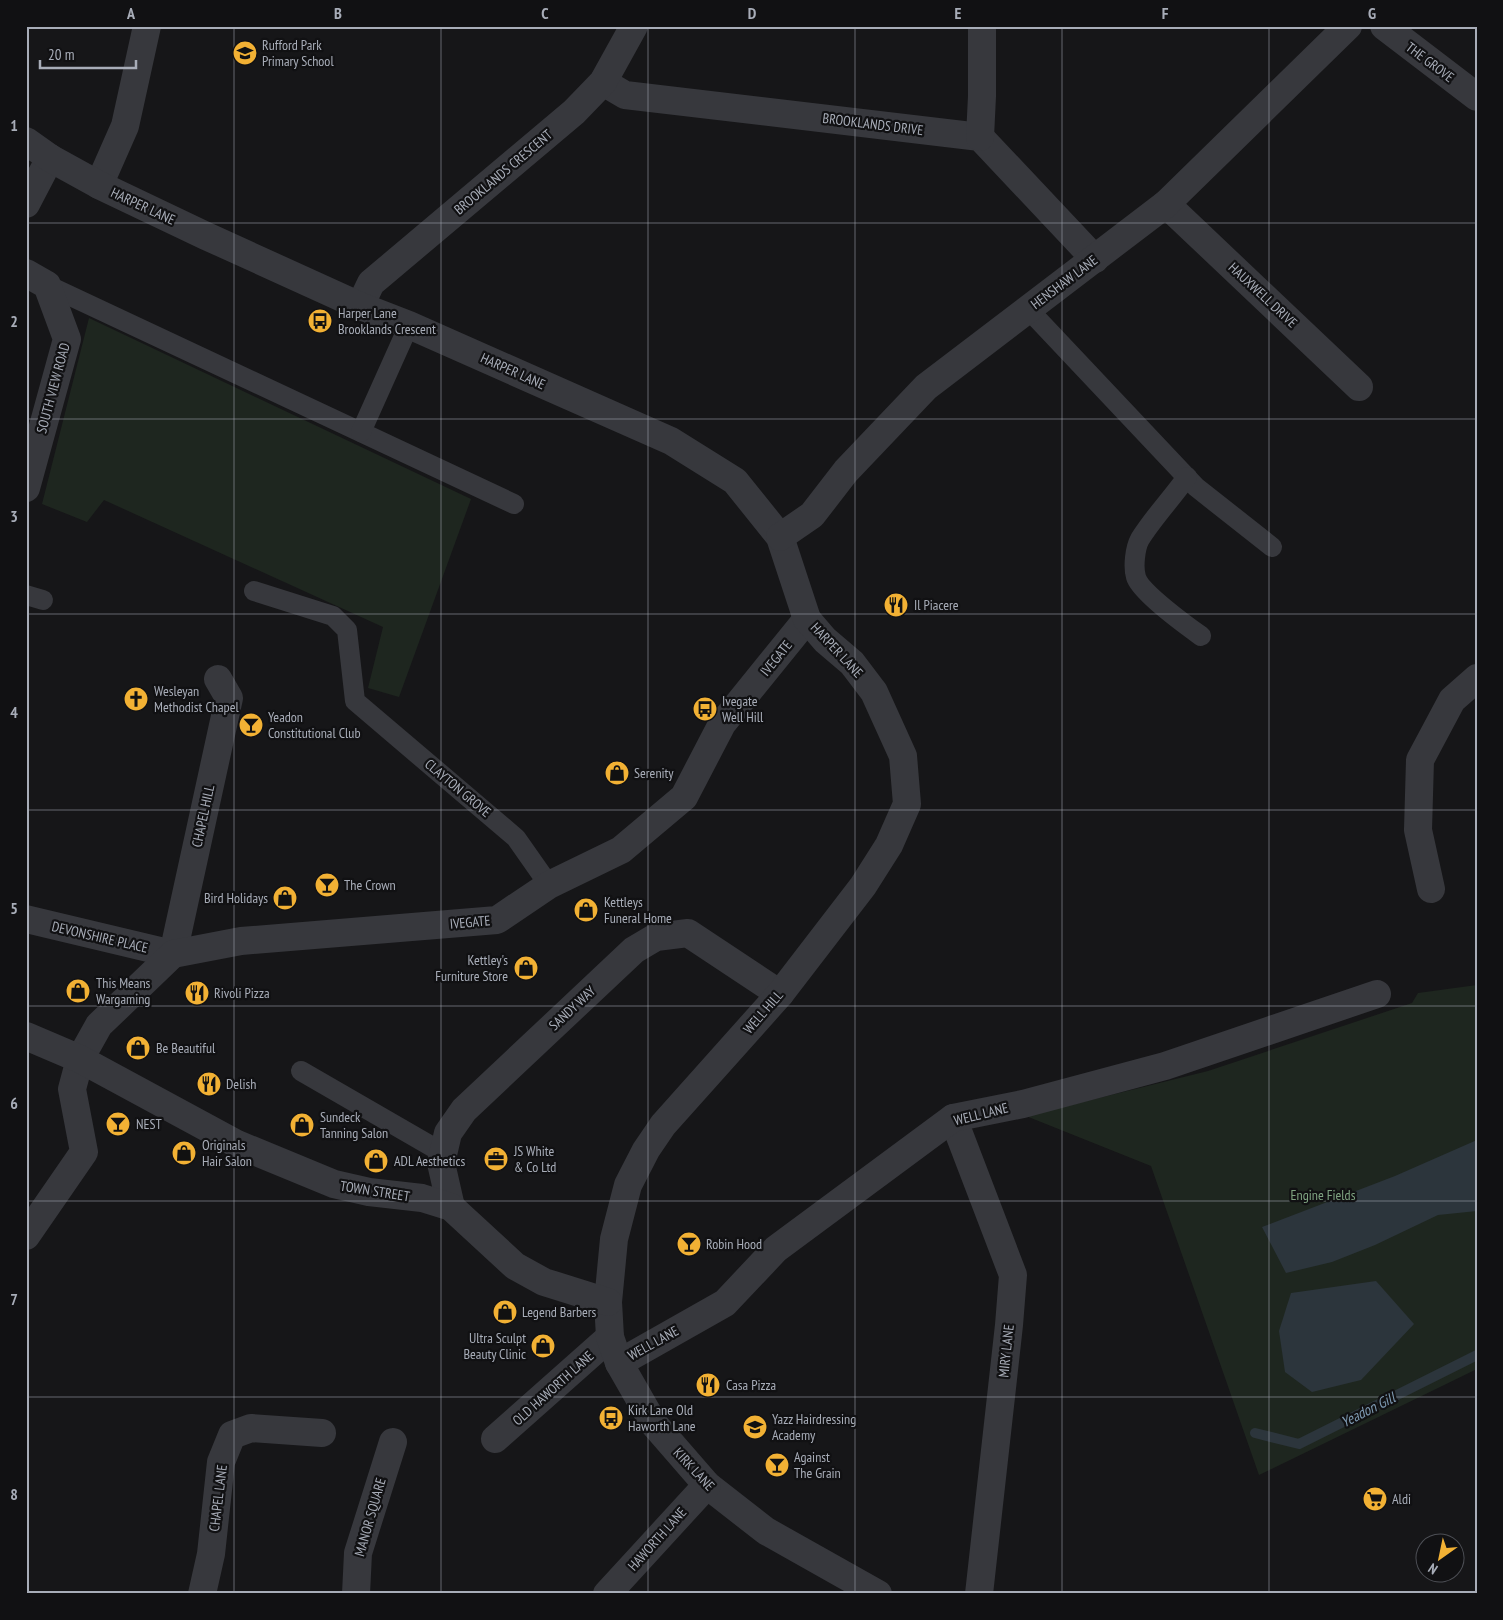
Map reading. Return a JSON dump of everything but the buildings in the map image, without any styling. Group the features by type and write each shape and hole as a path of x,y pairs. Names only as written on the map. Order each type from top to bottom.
{"street":[{"path":"99,185 125,126 146,26"},
{"name":"BROOKLANDS CRESCENT","path":"360,306 371,284 574,112 603,82 634,26"},
{"path":"982,26 980,137 1095,259"},
{"name":"HENSHAW LANE","path":"780,537 812,515 846,471 926,386 1166,204 1348,26"},
{"name":"THE GROVE","path":"1384,26 1477,97"},
{"name":"BROOKLANDS DRIVE","path":"603,82 625,95 980,137"},
{"name":"HARPER LANE","path":"26,142 50,158 99,185 360,306 409,325 671,441 735,481 780,537 807,619 825,640 852,662 874,692 887,722"},
{"path":"26,204 50,158"},
{"name":"HAUXWELL DRIVE","path":"1166,204 1359,387"},
{"name":"SOUTH VIEW ROAD","path":"26,488 67,339 36,279"},
{"name":"IVEGATE","path":"173,954 242,941 497,920 549,885 621,850 684,796 722,724 807,619"},
{"path":"1431,889 1418,830 1420,760 1452,700 1477,678"},
{"name":"CHAPEL HILL","path":"173,954 229,698 218,679"},
{"name":"WELL HILL","path":"608,1302 614,1239 628,1185 646,1150 663,1125 780,994 863,886 889,845 907,804 902,756 887,722"},
{"name":"DEVONSHIRE PLACE","path":"26,920 173,954"},
{"name":"SANDY WAY","path":"451,1207 440,1163 448,1133 464,1110 634,950 656,938 688,933 780,994"},
{"path":"26,1236 84,1152 72,1089 80,1058 99,1025 173,954"},
{"name":"WELL LANE","path":"619,1363 726,1303 776,1249 954,1118 1023,1104 1165,1066 1377,994"},
{"name":"TOWN STREET","path":"26,1036 80,1058 237,1144 334,1184 369,1192 422,1198 451,1207 515,1266 544,1282 608,1302"},
{"name":"MIRY LANE","path":"954,1118 1013,1275 979,1594"},
{"name":"KIRK LANE","path":"608,1302 610,1337 619,1363 654,1424 707,1485 766,1531 878,1594"},
{"name":"OLD HAWORTH LANE","path":"495,1439 610,1337"},
{"name":"CHAPEL LANE","path":"202,1594 211,1554 221,1462 232,1435 251,1428 322,1433"},
{"name":"MANOR SQUARE","path":"356,1594 358,1553 393,1442"},
{"name":"HAWORTH LANE","path":"607,1594 707,1485"}],"lane":[{"path":"36,279 514,504"},
{"path":"1028,309 1196,488 1272,547"},
{"path":"361,432 409,325"},
{"path":"1187,478 1139,541 1135,560 1136,578 1144,589 1178,619 1201,636"},
{"name":"CLAYTON GROVE","path":"254,591 333,616 347,630 355,701 516,838 549,885"},
{"path":"301,1071 443,1153"}],"green space":[{"path":"89,318 471,499 399,697 368,688 383,627 104,500 87,522 42,504"},
{"name":"Engine Fields","path":"1477,985 1477,1369 1259,1475 1151,1166 1026,1116 1208,1071 1412,1003 1418,993"}],"shaded area":[{"path":"1477,1140 1477,1211 1438,1215 1375,1245 1332,1262 1286,1273 1262,1227 1395,1176"},
{"path":"1376,1281 1414,1324 1361,1380 1312,1392 1285,1372 1279,1331 1291,1293"}],"waterway":[{"name":"Yeadon Gill","path":"1255,1433 1299,1444 1477,1355"}],"place":[{"name":"Rufford Park Primary School","path":"245,53"},
{"name":"Harper Lane Brooklands Crescent","path":"320,321"},
{"name":"Il Piacere","path":"896,605"},
{"name":"Wesleyan Methodist Chapel","path":"136,699"},
{"name":"Ivegate Well Hill","path":"705,709"},
{"name":"Yeadon Constitutional Club","path":"251,725"},
{"name":"Serenity","path":"617,773"},
{"name":"The Crown","path":"327,885"},
{"name":"Bird Holidays","path":"285,898"},
{"name":"Kettleys Funeral Home","path":"586,910"},
{"name":"Kettley's Furniture Store","path":"526,968"},
{"name":"This Means Wargaming","path":"78,991"},
{"name":"Rivoli Pizza","path":"197,993"},
{"name":"Be Beautiful","path":"138,1048"},
{"name":"Delish","path":"209,1084"},
{"name":"NEST","path":"118,1124"},
{"name":"Sundeck Tanning Salon","path":"302,1125"},
{"name":"Originals Hair Salon","path":"184,1153"},
{"name":"JS White & Co Ltd","path":"496,1159"},
{"name":"ADL Aesthetics","path":"376,1161"},
{"name":"Robin Hood","path":"689,1244"},
{"name":"Legend Barbers","path":"505,1312"},
{"name":"Ultra Sculpt Beauty Clinic","path":"543,1346"},
{"name":"Casa Pizza","path":"708,1385"},
{"name":"Kirk Lane Old Haworth Lane","path":"611,1418"},
{"name":"Yazz Hairdressing Academy","path":"755,1427"},
{"name":"Against The Grain","path":"777,1465"},
{"name":"Aldi","path":"1375,1499"}]}
